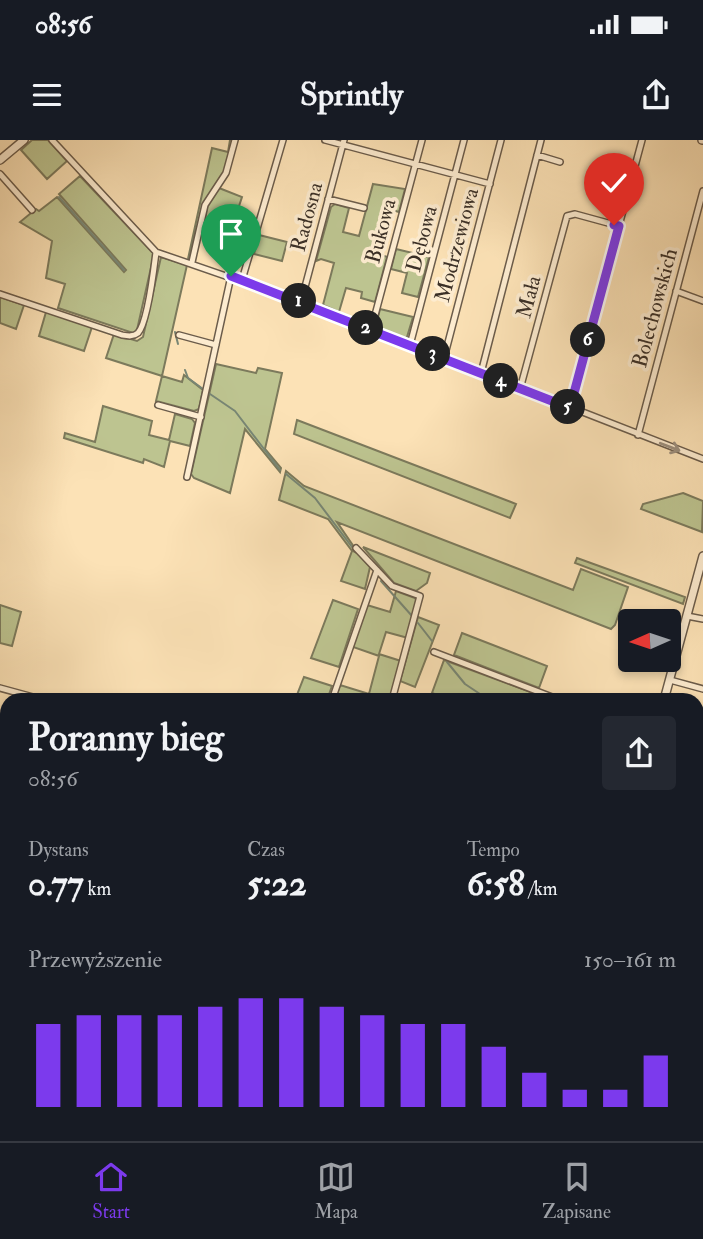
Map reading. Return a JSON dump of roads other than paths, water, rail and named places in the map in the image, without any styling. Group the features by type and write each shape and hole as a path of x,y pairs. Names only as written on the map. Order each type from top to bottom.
{"street":[{"path":"0,160 24,140"},
{"path":"52,140 156,252 192,262 301,302 703,459"},
{"path":"192,262 205,205 226,173 235,140"},
{"path":"242,280 283,140"},
{"path":"325,140 343,142 490,184"},
{"name":"Bukowa","path":"372,330 422,140"},
{"name":"Dębowa","path":"410,345 464,140"},
{"name":"Modrzewiowa","path":"444,358 501,140"},
{"path":"481,373 541,140"},
{"path":"570,408 642,140"},
{"name":"Radosna","path":"301,302 343,142"},
{"path":"537,155 560,162"},
{"path":"0,174 32,210"},
{"name":"Bolechowskich","path":"638,435 703,191"},
{"path":"328,199 364,208"},
{"name":"Mała","path":"520,389 569,214 619,226"},
{"path":"0,294 122,335 134,335 138,332 145,311 156,252"},
{"path":"187,477 231,276"},
{"path":"676,291 703,301"},
{"path":"179,335 216,345"},
{"path":"158,405 201,417"},
{"path":"356,548 392,586 421,596 394,693"},
{"path":"666,693 703,556"},
{"path":"334,693 377,570"},
{"path":"687,616 703,620"},
{"path":"434,652 542,693"},
{"path":"670,680 703,689"}],"waterway":[{"path":"59,197 124,270"},
{"path":"175,332 178,344"},
{"path":"185,370 188,378 203,389"},
{"path":"210,394 235,411 280,470"},
{"path":"286,474 315,498 352,547"},
{"path":"381,581 412,616"},
{"path":"418,623 432,641"},
{"path":"447,662 465,684 478,693"}]}
